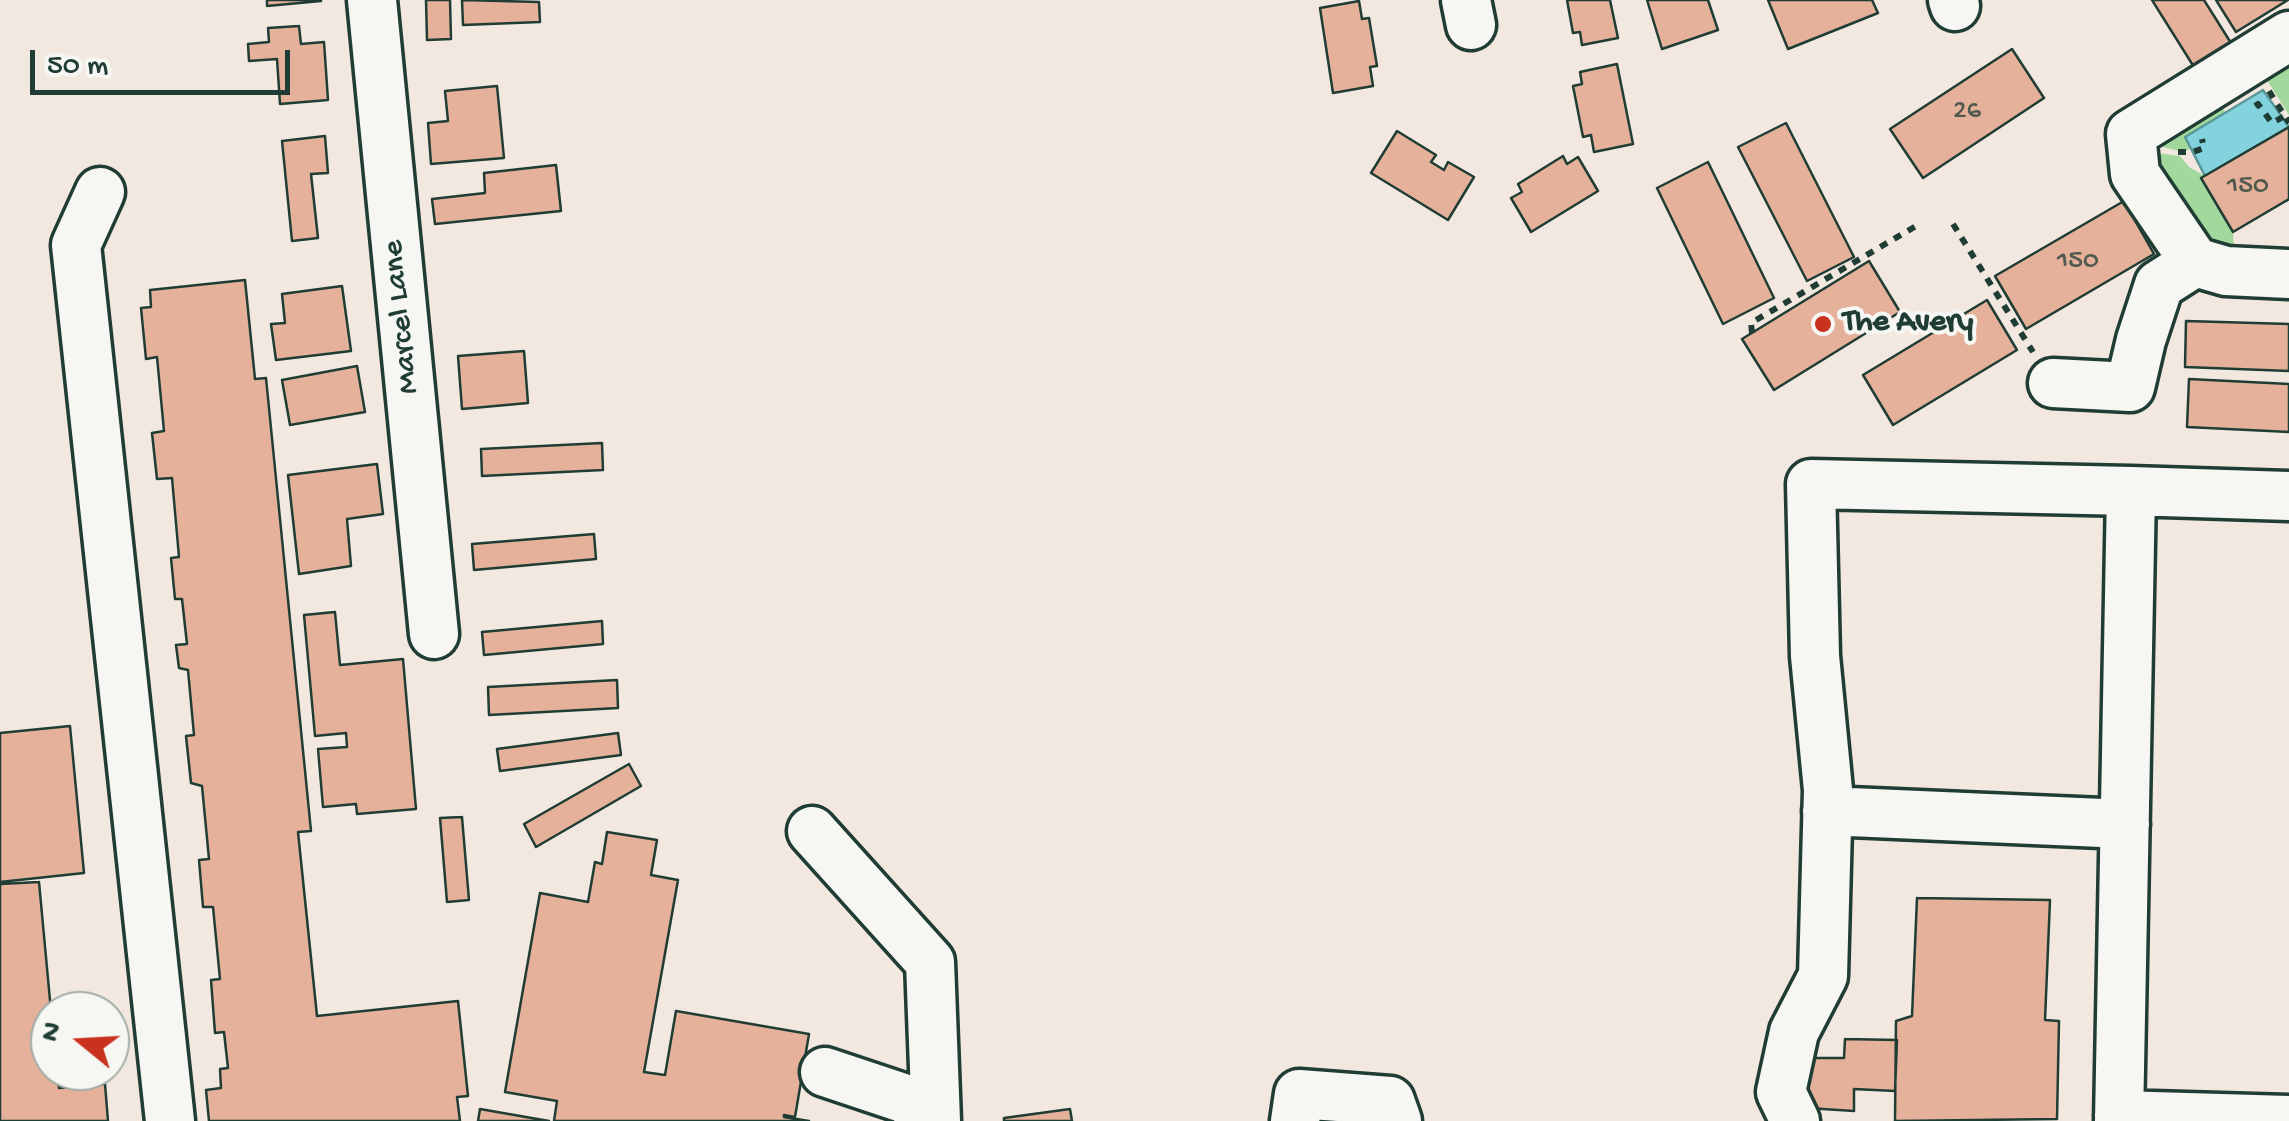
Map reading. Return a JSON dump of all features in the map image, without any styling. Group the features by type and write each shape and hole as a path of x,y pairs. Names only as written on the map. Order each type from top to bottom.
{"street":[{"name":"Marcel Lane","path":"372,0 434,634"},
{"path":"2289,36 2142,111 2131,134 2135,174 2194,262 2226,271 2289,274"},
{"path":"100,192 76,245 170,1121"},
{"path":"2053,383 2130,386 2159,285 2194,262"},
{"path":"1796,1121 1781,1092 1794,1032 1823,976 1828,790 1815,656 1811,484 2289,496"},
{"path":"2131,491 2119,1118 2289,1120"},
{"path":"1827,811 2125,824"},
{"path":"812,831 930,962 936,1121"},
{"path":"825,1072 908,1100 924,1121"},
{"path":"1296,1121 1299,1094 1390,1100 1397,1121"}],"path":[{"path":"1953,224 2053,383"},
{"path":"1752,333 1751,323 1841,275 1916,226"}],"green space":[{"path":"2289,54 2289,115 2262,72"},
{"path":"2219,100 2226,114 2185,136 2191,148 2184,152 2158,146 2161,134"},
{"path":"2157,153 2180,156 2205,176 2201,179 2233,232 2234,251 2210,247 2151,165"}],"water":[{"path":"2263,90 2289,127 2205,176 2185,137"}],"building":[{"path":"267,0 321,0 321,1 267,6"},
{"path":"426,0 450,0 451,39 427,40"},
{"path":"462,0 539,2 540,22 463,25"},
{"path":"1567,0 1610,0 1618,38 1582,45 1580,32 1573,33"},
{"path":"1647,0 1708,0 1718,30 1662,49"},
{"path":"1768,0 1872,0 1878,13 1788,49"},
{"path":"2152,0 2204,0 2231,43 2194,67"},
{"path":"2216,0 2288,0 2236,32"},
{"path":"1359,1 1362,19 1369,18 1377,66 1370,67 1373,86 1333,93 1320,8"},
{"path":"299,26 301,44 324,42 328,100 280,104 277,59 249,61 248,44 269,42 268,28"},
{"path":"2012,49 2044,98 1923,178 1890,129"},
{"path":"1617,64 1633,144 1594,152 1591,135 1583,137 1573,86 1582,84 1580,72"},
{"path":"497,86 504,158 431,164 428,123 448,121 445,91"},
{"path":"1786,123 1854,257 1807,281 1738,147"},
{"path":"2289,127 2289,199 2233,232 2201,178"},
{"path":"1397,131 1436,155 1431,162 1444,170 1448,162 1474,177 1448,220 1371,173"},
{"path":"325,136 328,173 311,174 318,238 292,241 282,141"},
{"path":"1563,156 1567,164 1578,157 1598,191 1531,232 1511,198 1522,192 1518,184"},
{"name":"The Avery","path":"1708,162 1774,298 1723,324 1657,188"},
{"path":"556,165 561,211 435,224 432,199 485,193 484,173"},
{"path":"2124,201 2154,254 2026,329 1995,276"},
{"name":"The Avery","path":"1869,261 1900,312 1774,390 1742,339"},
{"path":"245,280 255,379 266,378 311,831 298,832 317,1016 458,1001 468,1096 457,1097 460,1121 209,1121 206,1090 221,1088 220,1069 228,1068 224,1032 215,1033 211,980 220,979 213,907 203,907 199,860 209,859 202,786 191,783 186,736 194,735 188,670 179,668 176,645 187,644 182,599 175,599 171,558 179,557 172,478 157,479 152,433 164,431 157,357 146,359 141,308 151,307 150,290"},
{"path":"342,286 351,351 276,360 271,324 285,323 282,294"},
{"path":"1987,300 2017,350 1893,425 1863,375"},
{"path":"2186,321 2289,324 2289,371 2185,367"},
{"path":"524,351 528,403 462,409 458,356"},
{"path":"357,366 365,412 290,425 282,380"},
{"path":"2189,379 2289,384 2289,432 2187,427"},
{"path":"602,443 603,470 482,476 481,449"},
{"path":"377,464 383,514 347,519 351,566 299,574 288,475"},
{"path":"594,534 596,559 474,570 472,544"},
{"path":"335,612 340,665 403,659 416,809 357,814 356,804 323,807 318,749 347,747 346,733 315,736 304,615"},
{"path":"602,621 603,644 484,655 482,632"},
{"path":"617,680 618,708 489,715 488,687"},
{"path":"70,726 84,873 0,882 0,733"},
{"path":"618,733 621,755 500,771 497,749"},
{"path":"629,764 641,786 536,847 524,824"},
{"path":"462,817 469,900 447,902 440,818"},
{"path":"607,832 657,840 651,875 678,880 644,1072 665,1075 676,1011 809,1034 795,1117 784,1117 809,1121 554,1121 557,1101 505,1092 540,893 588,902 595,862 602,864"},
{"path":"39,882 49,991 30,991 30,1091 106,1091 108,1121 0,1121 0,884"},
{"path":"1917,898 2050,900 2045,1020 2059,1021 2057,1119 1895,1121 1896,1021 1912,1016"},
{"path":"1845,1039 1897,1040 1895,1091 1854,1089 1854,1111 1807,1108 1809,1058 1844,1058"},
{"path":"480,1109 549,1121 478,1121"},
{"path":"1070,1109 1072,1121 1004,1121 1004,1118"}],"place":[{"name":"The Avery","path":"1823,324"}]}
